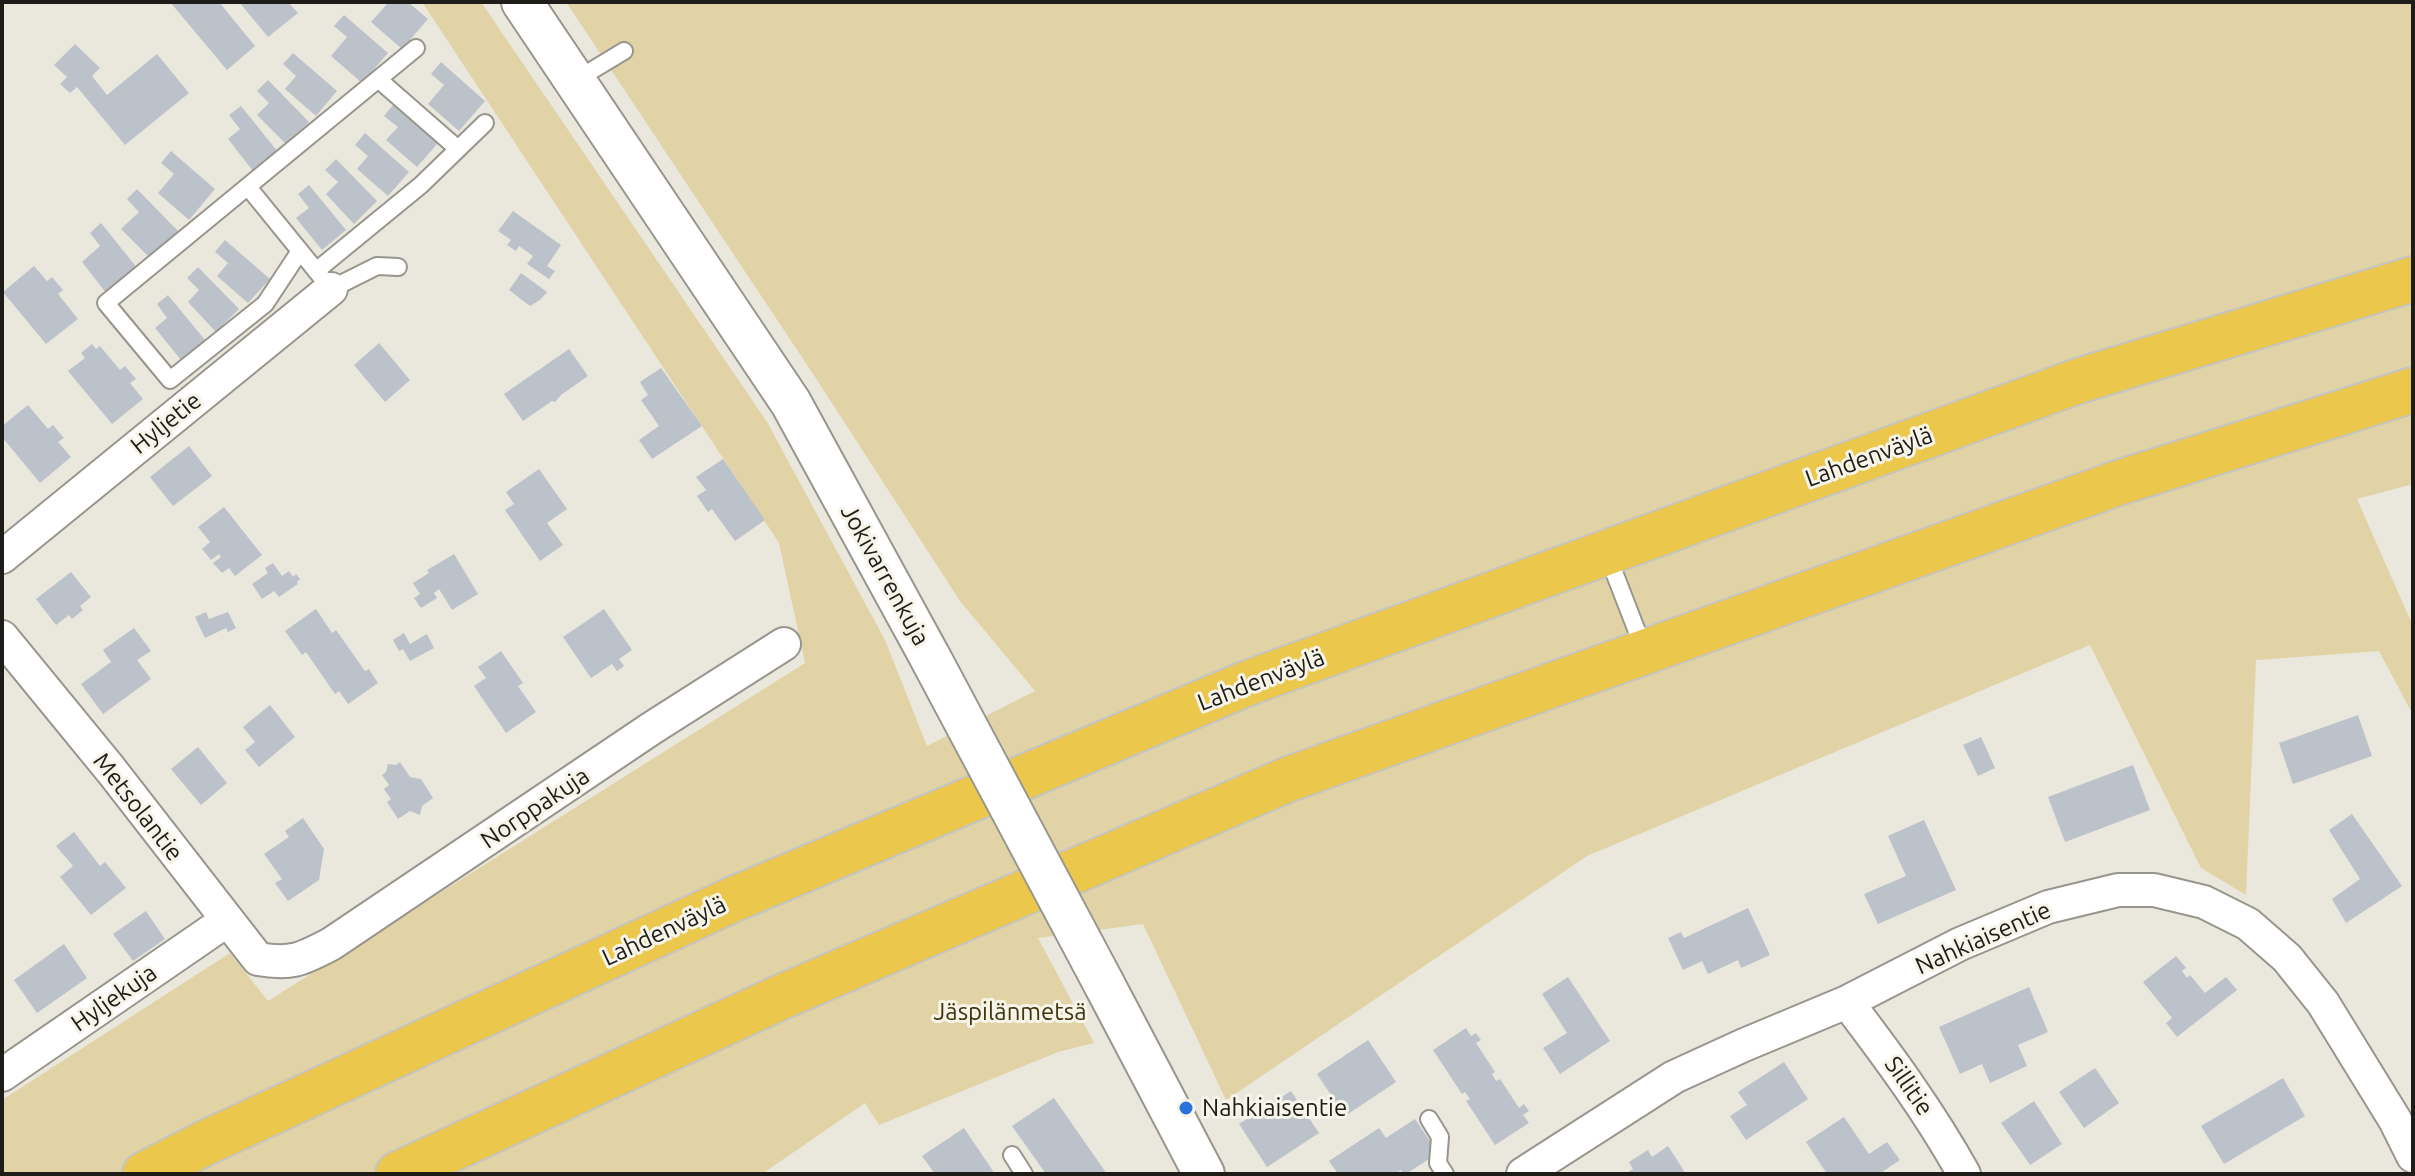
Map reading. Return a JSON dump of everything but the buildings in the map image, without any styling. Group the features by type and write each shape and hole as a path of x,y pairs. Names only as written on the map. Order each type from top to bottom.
{"highway":[{"name":"Lahdenväylä","path":"145,1174 205,1143 734,899 1248,683 2078,381 2413,279"},
{"path":"398,1174 779,998 1289,779 2118,483 2413,390"}],"street":[{"name":"Jokivarrenkuja","path":"522,2 791,403 931,659 1204,1174"},
{"name":"Hyljetie","path":"2,557 323,280"},
{"name":"Metsolantie","path":"2,637 111,770 258,959 281,964"},
{"name":"Norppakuja","path":"281,964 304,958 331,944 652,728 784,644"},
{"name":"Nahkiaisentie","path":"1543,1169 1674,1077 1847,1002 1960,944 2048,907 2118,890 2154,890 2204,902 2248,924 2287,958 2337,1026 2395,1120 2413,1156"},
{"name":"Hyljekuja","path":"2,1075 226,921"},
{"name":"Sillitie","path":"1847,1002 1899,1070 1939,1129 1964,1174"}],"lane":[{"path":"300,251 265,304 170,380 106,303 416,48"},
{"path":"576,80 624,51"},
{"path":"378,79 458,149"},
{"path":"323,280 485,123"},
{"path":"248,187 323,280"},
{"path":"323,280 377,266 398,267"},
{"path":"1607,552 1645,652"},
{"path":"1429,1119 1440,1137 1438,1163 1445,1174"},
{"path":"1012,1155 1024,1174"}],"green space":[{"name":"Jäspilänmetsä","path":"422,2 481,2 767,422 885,640 927,746 1035,691 960,601 566,2 2413,2 2413,484 2357,499 2413,626 2413,715 2379,651 2256,660 2246,895 2201,868 2090,645 1587,856 1226,1100 1143,924 1038,938 1094,1043 1058,1052 879,1125 865,1103 762,1174 2,1174 2,1100 230,953 268,1001 805,663 779,543"}],"place":[{"name":"Nahkiaisentie","path":"1186,1108"}]}
